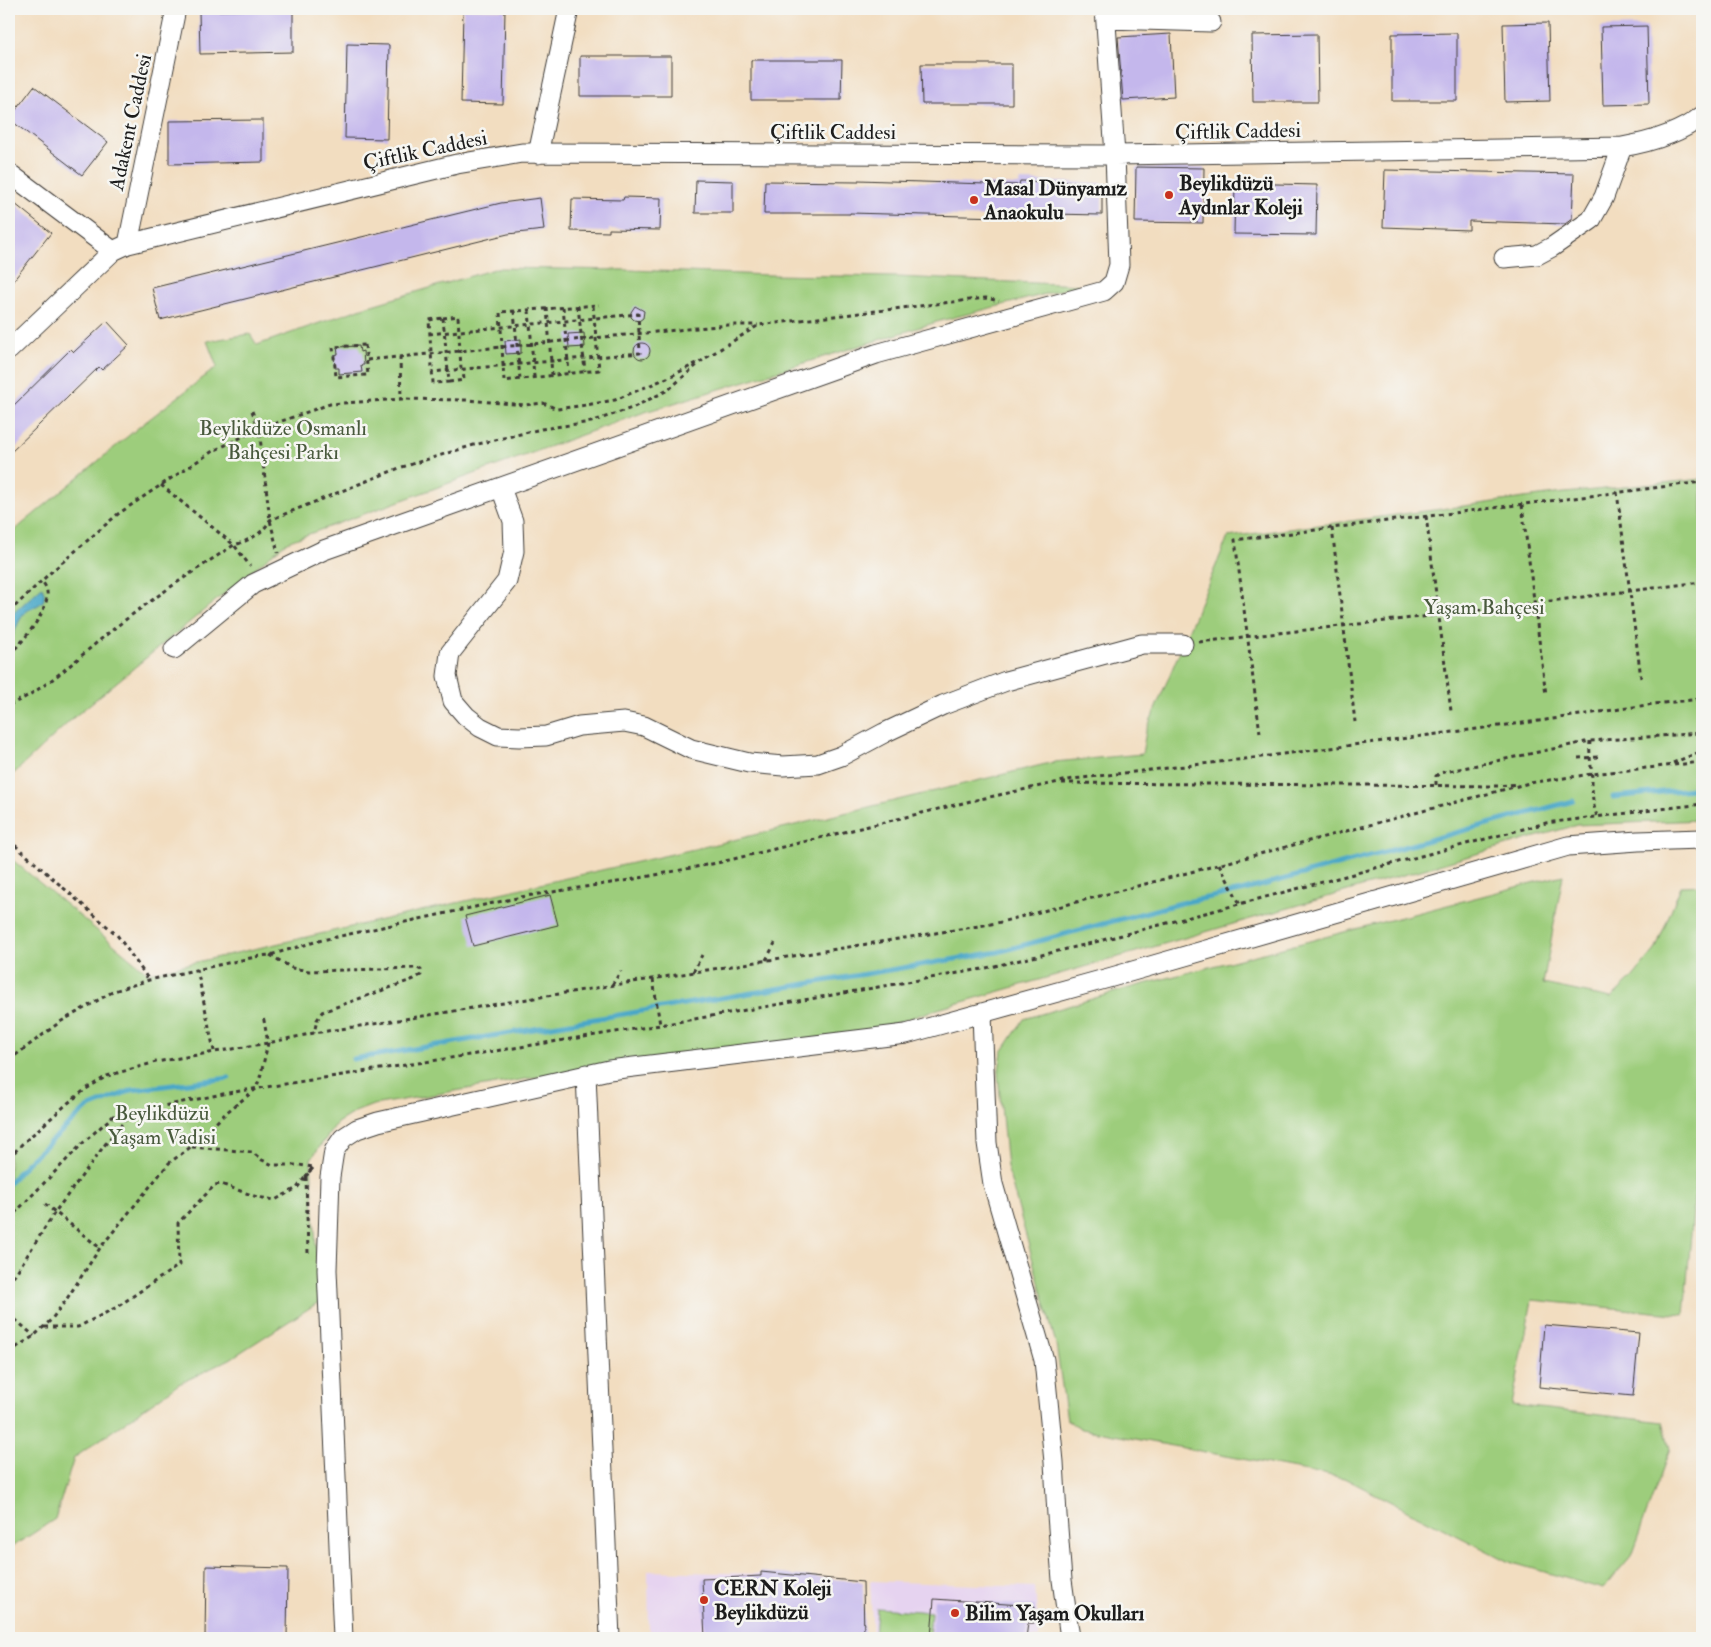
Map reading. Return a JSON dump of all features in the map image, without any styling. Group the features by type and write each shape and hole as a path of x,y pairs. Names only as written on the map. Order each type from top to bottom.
{"street":[{"name":"Adakent Caddesi","path":"121,248 176,9"},
{"path":"538,154 569,9"},
{"path":"174,649 253,584 324,550 876,354 1104,291 1114,282 1118,265 1115,155 1106,14 1211,22"},
{"name":"Çiftlik Caddesi","path":"9,350 121,248 457,164 522,153 1115,155 1622,146 1642,143 1674,133 1702,116"},
{"path":"1504,258 1537,254 1552,247 1591,220 1604,196 1622,146"},
{"path":"9,173 121,248"},
{"path":"501,488 513,521 514,551 507,581 450,654 446,676 453,701 466,716 480,727 498,736 546,736 579,726 624,722 644,726 691,749 749,763 783,766 818,764 841,756 943,705 1006,680 1142,644 1183,644"},
{"path":"343,1638 327,1270 330,1177 334,1151 343,1138 357,1129 378,1122 609,1070 906,1034 982,1014 1568,846 1702,839"},
{"path":"982,1014 987,1142 993,1184 1044,1360 1054,1462 1056,1515 1062,1580 1070,1638"},
{"path":"586,1074 610,1638"}],"path":[{"path":"367,360 728,325 759,325 986,298 1000,302"},
{"path":"594,306 599,370 504,381 500,312 563,306 600,305"},
{"path":"563,306 569,373"},
{"path":"578,306 585,371"},
{"path":"547,308 552,375"},
{"path":"529,310 534,377"},
{"path":"514,311 520,379"},
{"path":"429,334 638,314 640,353 432,372"},
{"path":"458,316 459,331 464,380 433,383 429,320 458,316"},
{"path":"443,318 448,382"},
{"path":"9,612 118,514 213,451 259,429 330,404 401,398 467,400 525,405 543,403 557,409 615,400 667,378 704,359 759,325"},
{"path":"366,345 367,360 368,375 336,378 333,348 366,345"},
{"path":"400,357 401,398"},
{"path":"9,704 24,698 47,684 110,631 169,588 234,545 244,542 266,528 270,520 399,468 456,450 541,429 591,422 632,408 668,390 704,359"},
{"path":"252,411 259,429 270,520 282,571"},
{"path":"1260,733 1235,540 1702,482"},
{"path":"161,485 234,545 253,570"},
{"path":"1617,492 1641,678"},
{"path":"1522,504 1546,696"},
{"path":"1426,516 1451,710"},
{"path":"1332,528 1355,722"},
{"path":"9,654 32,628 43,609 47,599 47,591 42,581"},
{"path":"1183,644 1440,615 1702,582"},
{"path":"9,1060 60,1022 114,991 149,980 270,955 322,940 526,896 624,881 717,863 1054,782 1546,720 1702,698"},
{"path":"1436,785 1436,776 1440,773 1590,741 1702,732"},
{"path":"1590,741 1589,758 1592,774 1593,805 1597,816"},
{"path":"1668,765 1702,752"},
{"path":"1578,758 1600,757"},
{"path":"1054,782 1498,786 1702,762"},
{"path":"9,1158 22,1144 86,1089 107,1076 156,1062 268,1043 314,1033 997,923 1529,783"},
{"path":"9,1219 84,1142 113,1116 256,1088 660,1025 982,969 1221,909 1546,823 1702,804"},
{"path":"9,840 117,934 149,980"},
{"path":"1218,864 1239,902 1221,909"},
{"path":"766,961 774,943"},
{"path":"270,955 292,968 309,971 417,968 421,970 421,975 414,979 322,1012 317,1020 314,1033"},
{"path":"692,973 702,955"},
{"path":"197,969 214,1051"},
{"path":"612,986 621,971"},
{"path":"653,979 660,1025"},
{"path":"9,1352 43,1328 66,1300 100,1248 169,1163 192,1146 227,1112 256,1088 268,1043 263,1015"},
{"path":"9,1284 55,1212 131,1112"},
{"path":"43,1328 78,1327 117,1307 178,1265 178,1223 215,1185 221,1184 257,1197 275,1200 297,1188 312,1167 273,1165 262,1160 252,1152 192,1146"},
{"path":"308,1254 306,1176 314,1167"},
{"path":"45,1204 100,1248"},
{"path":"9,1314 34,1336"}],"shaded area":[{"name":"CERN Koleji Beylikdüzü","path":"648,1571 759,1574 761,1572 760,1638 649,1638"},
{"name":"Bilim Yaşam Okulları","path":"870,1581 1035,1587 1039,1638 873,1638"}],"green space":[{"name":"Beylikdüze Osmanlı Bahçesi Parkı","path":"498,268 897,277 1081,285 940,321 642,413 287,542 73,718 9,778 9,535 139,427 217,367 207,341 250,334 257,345 365,307"},
{"name":"Beylikdüzü Yaşam Vadisi","path":"1702,479 1702,820 1577,825 938,1009 871,1031 596,1067 373,1105 355,1112 337,1123 311,1159 319,1302 230,1359 179,1384 74,1458 55,1519 9,1549 9,857 148,973 725,842 1054,762 1142,754 1146,731 1228,537 1555,494"},
{"path":"1563,875 1543,984 1611,998 1632,978 1655,950 1681,886 1702,885 1702,1108 1684,1315 1532,1300 1512,1405 1663,1422 1670,1449 1631,1556 1603,1589 1507,1561 1344,1478 1082,1429 1067,1420 1056,1344 1007,1167 998,1075 1002,1052 1024,1019 1129,988"},
{"path":"877,1608 931,1612 929,1638 875,1638"}],"water":[{"path":"42,587 43,601 22,616 9,642 9,617"}],"building":[{"path":"463,9 505,10 503,104 461,103"},
{"path":"293,10 293,52 200,54 199,11"},
{"path":"1548,23 1550,101 1505,102 1503,24"},
{"path":"1647,26 1649,104 1603,105 1601,27"},
{"path":"1457,33 1457,101 1392,101 1392,34"},
{"path":"1171,34 1174,97 1123,100 1118,37"},
{"path":"1317,34 1318,102 1253,102 1252,35"},
{"path":"347,44 389,45 387,139 345,138"},
{"path":"580,56 671,56 671,96 580,96"},
{"path":"751,60 842,60 841,100 751,100"},
{"path":"921,64 1012,64 1012,104 922,104"},
{"path":"34,86 108,142 82,175 9,119"},
{"path":"263,120 263,162 169,164 169,121"},
{"name":"Beylikdüzü Aydınlar Koleji","path":"1136,167 1204,168 1203,223 1135,222"},
{"path":"1385,170 1574,174 1572,219 1565,224 1469,221 1469,230 1383,227"},
{"path":"696,180 733,181 733,213 695,213"},
{"path":"858,180 1019,185 1020,181 1102,183 1102,215 1001,213 1001,217 850,213 764,214 765,181 858,182"},
{"path":"1235,183 1317,185 1316,235 1234,234"},
{"path":"624,197 661,198 660,230 609,229 609,232 571,231 572,199 623,200"},
{"path":"540,198 544,230 508,234 160,320 152,288 501,203"},
{"path":"9,199 51,233 9,286"},
{"path":"635,306 644,311 643,318 639,321 631,317 631,312"},
{"path":"107,321 129,345 102,370 99,367 9,454 9,410 71,349 74,352"},
{"path":"584,333 585,347 569,348 568,334"},
{"path":"521,339 521,353 506,354 505,341"},
{"path":"642,343 648,345 650,351 648,357 642,359 636,357 634,351 636,345"},
{"path":"359,346 360,352 363,351 364,365 361,365 362,372 339,374 339,368 335,368 334,355 338,354 337,347"},
{"path":"550,895 558,925 473,946 465,916"},
{"path":"1544,1325 1639,1333 1633,1396 1539,1387"},
{"path":"206,1566 288,1568 287,1638 205,1638"},
{"path":"761,1572 863,1582 864,1638 705,1638 702,1579 761,1576"},
{"path":"934,1599 1035,1606 1034,1623 1028,1623 1026,1638 931,1638"}],"waterway":[{"path":"1613,797 1702,788"},
{"path":"353,1059 998,952 1181,903 1241,891 1573,801"},
{"path":"9,1183 27,1163 87,1108 132,1090 229,1078"}],"place":[{"name":"Beylikdüzü Aydınlar Koleji","path":"1169,195"},
{"name":"Masal Dünyamız Anaokulu","path":"974,200"},
{"name":"CERN Koleji Beylikdüzü","path":"704,1600"},
{"name":"Bilim Yaşam Okulları","path":"955,1613"}],"park label":[{"name":"Yaşam Bahçesi","path":"1484,607"}]}
